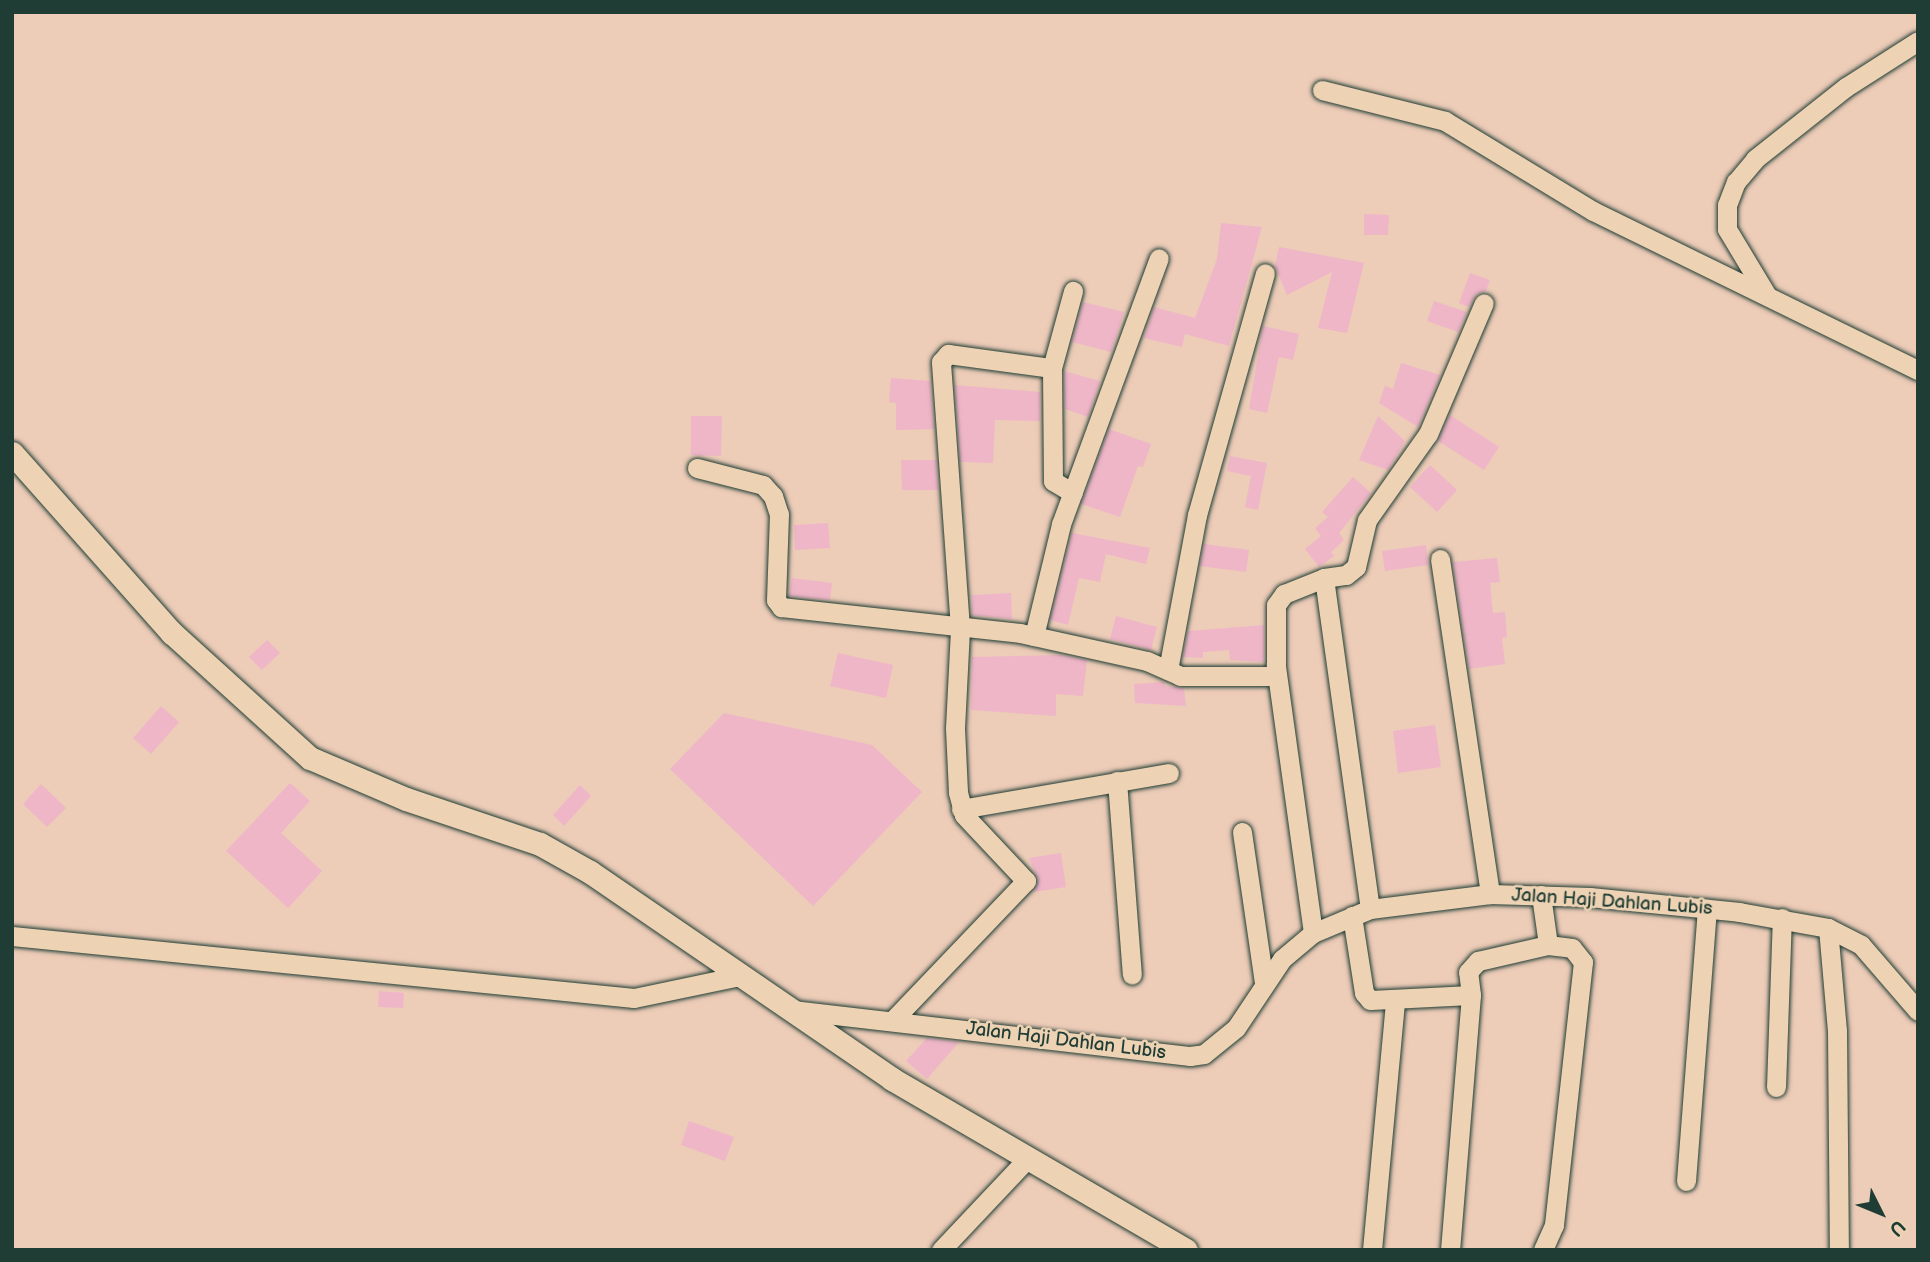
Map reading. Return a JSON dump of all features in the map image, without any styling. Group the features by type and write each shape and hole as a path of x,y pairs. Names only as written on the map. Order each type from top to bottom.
{"main road":[{"path":"12,453 172,633 310,758 406,799 540,844 590,872 892,1079 1186,1250"}],"street":[{"path":"1769,297 1727,229 1727,205 1736,182 1755,159 1846,87 1918,41"},
{"path":"1322,90 1445,121 1593,211 1918,370"},
{"path":"1034,636 1061,524 1159,258"},
{"path":"1168,670 1198,515 1265,273"},
{"path":"1073,291 1052,368 1053,481 1073,493"},
{"path":"1312,933 1277,676 1276,605 1284,594 1324,578 1346,575 1358,564 1367,520 1428,434 1484,303"},
{"path":"892,1021 1026,881 961,809 955,728 960,628 942,359 948,354 1052,368"},
{"path":"698,468 763,485 774,496 779,514 776,600 782,607 1034,636 1147,660 1168,670 1207,678 1277,676"},
{"path":"1440,559 1490,894"},
{"path":"1324,578 1361,913 1364,993 1377,1002 1471,995"},
{"path":"961,809 1168,772"},
{"path":"1117,782 1132,974"},
{"path":"1242,832 1264,983"},
{"name":"Jalan Haji Dahlan Lubis","path":"788,1010 1190,1056 1204,1054 1226,1037 1282,959 1312,933 1361,913 1433,897 1490,894 1541,895 1707,909 1782,918 1828,928 1861,945 1918,1010"},
{"path":"1541,895 1548,945"},
{"path":"1686,1181 1707,909"},
{"path":"1776,1087 1782,918"},
{"path":"1828,928 1837,1031 1839,1250"},
{"path":"12,936 634,999 739,976"},
{"path":"1450,1250 1471,995 1468,972 1478,961 1548,945 1572,948 1583,962 1554,1225 1543,1250"},
{"path":"1372,1250 1395,1001"},
{"path":"941,1250 1028,1158"}],"building":[{"path":"1364,214 1389,215 1388,235 1364,235"},
{"path":"1221,223 1262,227 1229,346 1185,334 1182,347 1144,338 1154,307 1195,318 1217,259"},
{"path":"1279,247 1364,263 1347,333 1318,328 1332,272 1287,295 1275,266"},
{"path":"1470,273 1490,280 1486,291 1476,294 1469,307 1459,303"},
{"path":"1434,301 1467,312 1458,332 1427,321"},
{"path":"1083,302 1124,312 1111,352 1072,342"},
{"path":"1263,326 1299,334 1293,360 1279,357 1267,413 1249,409"},
{"path":"1401,363 1440,375 1418,427 1379,403 1385,386 1393,389"},
{"path":"1064,371 1100,381 1088,417 1065,409"},
{"path":"891,378 930,381 934,429 896,430 896,403 889,402"},
{"path":"955,385 1040,392 1040,421 995,420 993,463 960,462"},
{"path":"1450,415 1499,447 1484,470 1438,441"},
{"path":"691,416 722,416 721,456 691,455"},
{"path":"1378,416 1405,441 1388,470 1359,460"},
{"path":"1109,429 1151,444 1143,467 1138,466 1120,517 1081,504"},
{"path":"1230,456 1267,463 1258,510 1245,507 1251,476 1227,471"},
{"path":"901,460 936,460 938,490 902,490"},
{"path":"1430,465 1457,490 1437,512 1410,487"},
{"path":"1353,477 1371,493 1339,533 1344,540 1331,552 1334,556 1319,567 1305,549 1321,536 1315,528 1328,517 1322,512"},
{"path":"828,523 830,548 795,550 794,525"},
{"path":"1072,533 1150,548 1146,564 1106,554 1100,582 1079,578 1068,625 1050,620"},
{"path":"1204,544 1249,550 1246,572 1200,566"},
{"path":"1426,545 1428,565 1385,571 1382,551"},
{"path":"1497,558 1500,582 1490,583 1493,613 1505,612 1507,637 1502,638 1505,664 1469,669 1453,562"},
{"path":"792,578 832,583 830,600 789,596"},
{"path":"1011,593 1012,619 972,615 972,595"},
{"path":"1116,616 1157,627 1151,650 1110,639"},
{"path":"1264,625 1264,662 1230,660 1229,650 1203,652 1203,658 1183,657 1188,631"},
{"path":"267,640 280,653 262,670 249,657"},
{"path":"838,653 893,665 886,698 830,686"},
{"path":"1061,655 1087,660 1083,696 1056,694 1056,716 971,710 972,657"},
{"path":"1164,682 1165,686 1184,688 1186,706 1135,703 1134,684"},
{"path":"161,706 179,722 151,754 133,738"},
{"path":"724,713 872,745 922,792 813,906 670,769"},
{"path":"1435,725 1441,767 1398,773 1393,731"},
{"path":"290,783 310,801 281,833 322,871 288,908 226,851"},
{"path":"41,784 66,808 47,827 23,804"},
{"path":"580,785 591,796 564,826 553,815"},
{"path":"1061,853 1066,887 1034,892 1038,879 1029,858"},
{"path":"379,991 404,993 403,1008 378,1007"},
{"path":"927,1038 959,1042 927,1079 906,1061"},
{"path":"689,1121 734,1137 725,1161 681,1145"}]}
